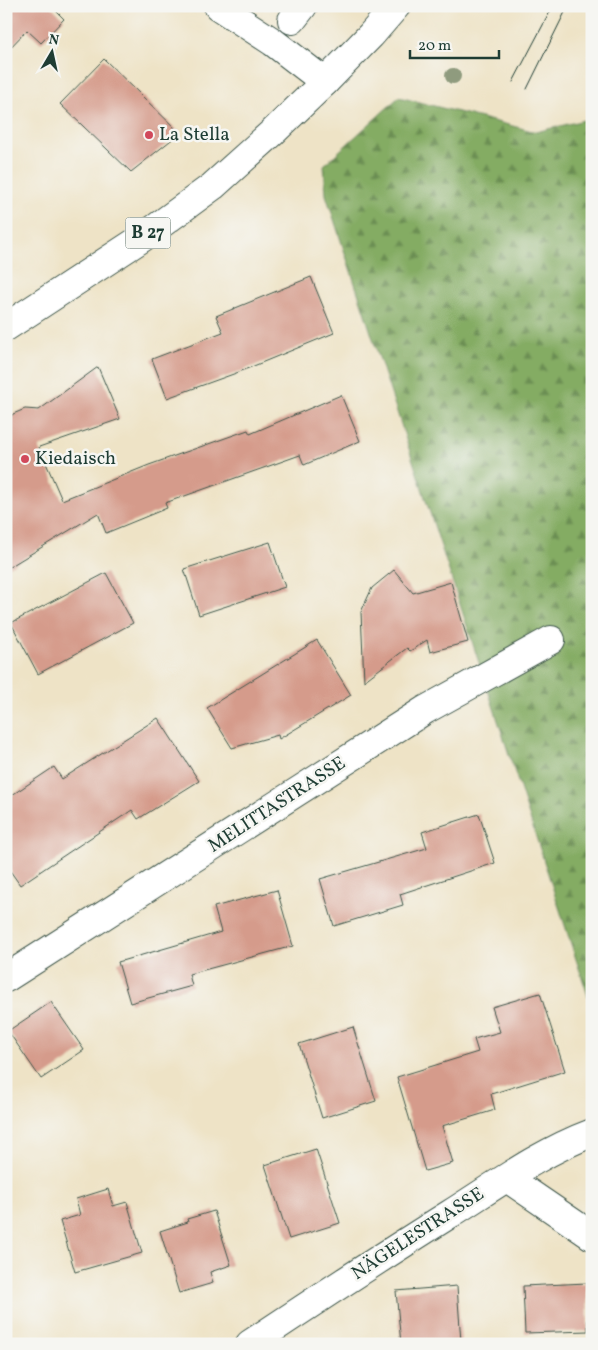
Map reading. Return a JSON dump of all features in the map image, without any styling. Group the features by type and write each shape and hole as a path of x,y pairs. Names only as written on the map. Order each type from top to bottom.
{"street":[{"path":"218,6 273,42 325,82"},
{"name":"B 27","path":"6,327 142,238 213,186 325,82 371,35 396,6"},
{"name":"MELITTASTRASSE","path":"6,978 425,710 551,640"},
{"name":"NÄGELESTRASSE","path":"250,1344 360,1270 507,1178 566,1143 592,1133"},
{"path":"507,1178 592,1236"}],"green space":[{"path":"399,97 536,132 592,118 592,1008 326,195 324,165"}],"building":[{"path":"6,6 51,6 64,19 41,43 27,30 6,52"},
{"path":"104,59 180,133 131,172 60,104"},
{"path":"311,277 334,333 239,372 167,398 152,359 223,332 216,316"},
{"path":"98,367 120,419 39,447 62,500 149,465 248,430 250,434 341,395 360,441 304,465 300,455 165,503 167,508 106,533 98,513 6,569 6,422 13,414 25,409 39,410"},
{"path":"270,542 285,587 199,615 184,569"},
{"path":"394,570 413,593 451,582 468,642 430,652 427,640 410,651 407,648 364,681 361,612 372,588"},
{"path":"106,573 133,623 38,674 11,623"},
{"path":"317,640 351,695 279,739 278,735 232,748 207,708"},
{"path":"158,718 199,781 138,819 132,810 20,885 6,865 6,799 54,767 62,779"},
{"path":"479,814 495,863 400,894 403,905 334,926 320,879 427,848 422,832"},
{"path":"277,890 293,946 189,974 192,986 130,1003 118,962 221,932 214,907"},
{"path":"540,993 565,1071 491,1094 495,1110 442,1126 453,1163 425,1171 397,1077 478,1052 474,1039 500,1032 492,1007"},
{"path":"51,1002 84,1050 41,1079 8,1031"},
{"path":"353,1027 376,1101 322,1118 299,1044"},
{"path":"316,1149 340,1223 289,1239 265,1165"},
{"path":"108,1189 113,1206 127,1202 142,1253 75,1272 60,1221 80,1215 76,1199"},
{"path":"214,1211 231,1265 210,1272 213,1283 179,1293 160,1231 188,1222 187,1219"},
{"path":"587,1283 588,1331 525,1333 523,1286"},
{"path":"457,1286 461,1342 401,1344 396,1291"}],"tram line":[{"path":"513,82 553,6"},
{"path":"527,89 568,6"}],"place":[{"name":"La Stella","path":"149,135"},
{"name":"Kiedaisch","path":"25,459"}]}
